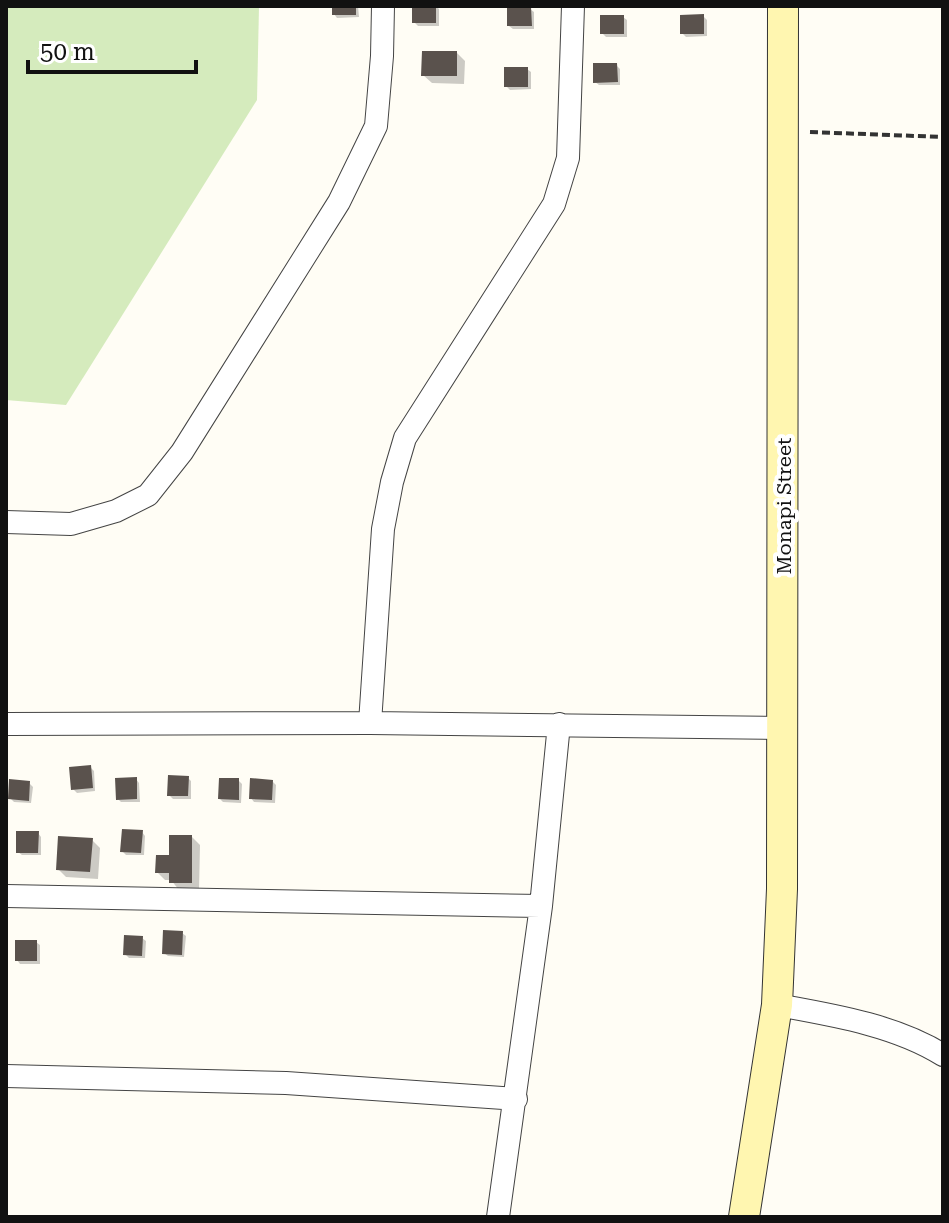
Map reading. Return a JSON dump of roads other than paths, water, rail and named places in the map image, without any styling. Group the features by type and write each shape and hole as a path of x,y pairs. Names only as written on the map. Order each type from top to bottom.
{"street":[{"path":"6,522 71,524 116,511 148,495 182,452 339,202 376,126 383,6"},
{"path":"370,723 383,529 392,482 405,438 554,204 568,158 573,6"},
{"name":"Monapi Street","path":"744,1217 777,1005 782,889 783,6"},
{"path":"6,724 370,723 784,728"},
{"path":"498,1217 541,906 559,724"},
{"path":"6,896 541,906"},
{"path":"777,1005 888,1031 927,1045 943,1055"},
{"path":"6,1076 286,1083 516,1099"}]}
